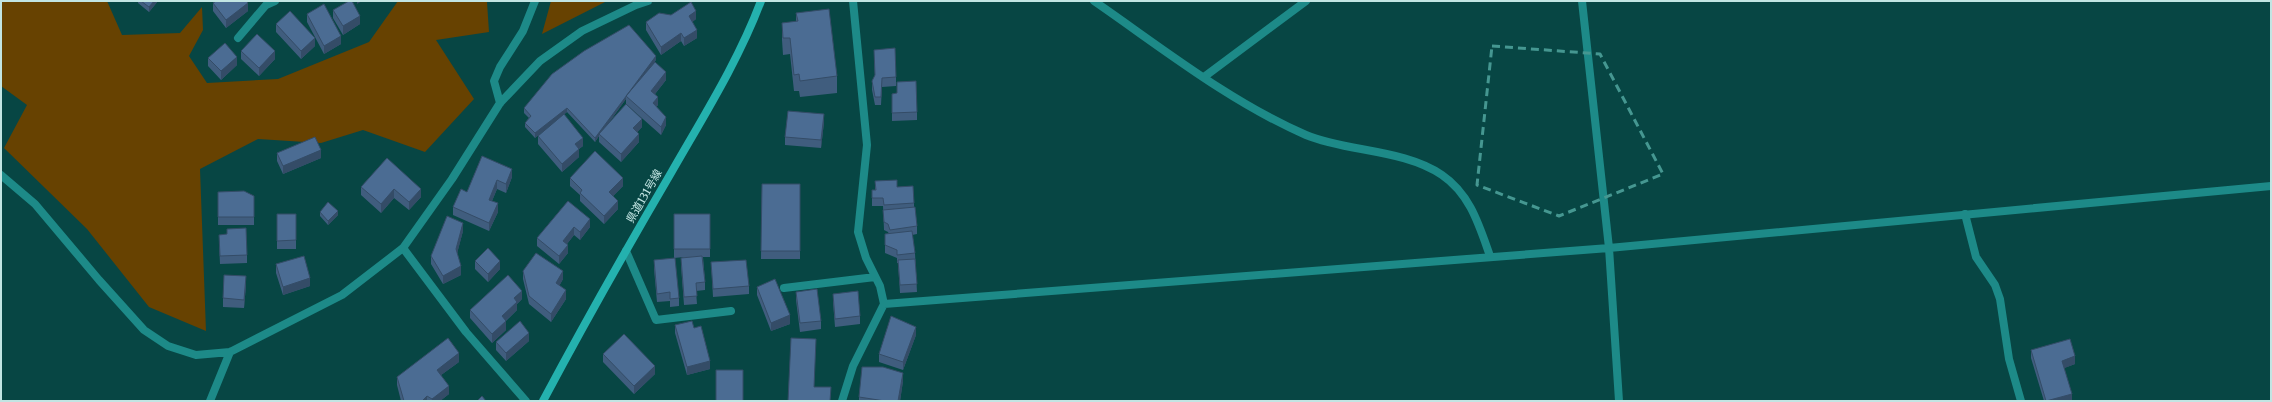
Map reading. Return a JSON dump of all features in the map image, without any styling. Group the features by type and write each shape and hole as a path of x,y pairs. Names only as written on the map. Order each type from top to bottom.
{"main road":[{"name":"県道131号線","path":"543,401 748,36 761,1"}],"street":[{"path":"238,38 265,3 274,1"},
{"path":"500,103 494,81 500,68 524,31 535,1"},
{"path":"1,176 35,204 99,280 144,330 168,346 196,355 230,352 342,295 403,248 452,179 500,103 540,61 582,31 636,5 648,1"},
{"path":"842,401 853,366 884,304 880,286 866,258 858,232 867,145 853,1"},
{"path":"1094,1 1204,77 1273,119 1308,135 1413,162 1441,174 1460,190 1474,211 1490,256"},
{"path":"1204,77 1306,1"},
{"path":"1582,1 1609,248 1619,401"},
{"path":"884,304 1609,248 2271,186"},
{"path":"1965,214 1976,257 1995,285 2000,299 2009,359 2021,401"},
{"path":"403,248 466,332 526,401"},
{"path":"626,251 656,320 731,311"},
{"path":"784,288 875,277"},
{"path":"210,401 230,352"}],"highlighted area":[{"path":"1492,46 1600,54 1663,174 1559,216 1477,185"}],"shaded area":[{"path":"1,1 107,1 122,35 180,33 202,7 203,30 189,56 207,83 278,79 369,42 398,1 487,2 489,32 436,40 474,99 425,152 363,130 321,143 258,139 200,169 206,331 149,307 87,229 4,148 27,105 1,86"},
{"path":"551,1 607,1 542,34"}],"building":[{"path":"141,1 154,1 149,7"},
{"path":"216,1 246,1 248,3 226,20 213,3"},
{"path":"349,1 352,1 360,16 343,26 333,10"},
{"path":"691,2 696,11 689,16 697,30 684,38 681,33 661,47 646,22 659,13 671,15"},
{"path":"324,4 341,36 324,46 307,14"},
{"path":"829,9 837,76 800,81 799,74 794,75 790,38 783,38 782,23 798,21 796,13"},
{"path":"290,11 315,38 301,51 276,24"},
{"path":"629,25 656,56 595,138 567,108 535,133 525,123 531,116 524,108 552,74 584,51"},
{"path":"257,34 275,51 259,68 241,51"},
{"path":"225,43 237,57 221,71 208,58"},
{"path":"895,48 896,77 882,78 881,97 875,97 872,81 875,75 874,50"},
{"path":"655,62 666,72 651,91 658,97 653,103 666,117 661,127 626,96"},
{"path":"916,81 917,112 892,113 892,94 897,93 897,82"},
{"path":"626,104 642,119 633,128 639,134 621,154 599,134"},
{"path":"788,111 824,114 821,140 785,137"},
{"path":"564,114 583,138 575,144 579,149 562,164 538,136"},
{"path":"315,137 321,150 283,166 277,153"},
{"path":"595,151 623,178 609,192 618,201 604,216 580,193 582,190 570,178"},
{"path":"482,156 512,169 506,184 497,180 489,200 498,203 489,223 453,207 461,189 467,192"},
{"path":"387,158 421,189 409,202 394,189 381,204 361,187"},
{"path":"897,180 897,187 913,186 914,203 884,205 883,198 872,198 872,190 876,190 875,181"},
{"path":"762,184 800,184 800,251 761,251"},
{"path":"244,191 254,196 254,217 218,217 218,192"},
{"path":"568,201 590,219 580,232 574,227 563,241 568,245 559,256 537,238"},
{"path":"328,202 338,211 328,221 320,212"},
{"path":"915,207 917,226 890,230 888,224 884,222 883,210"},
{"path":"277,214 296,214 296,240 277,241"},
{"path":"674,214 710,214 710,249 674,249"},
{"path":"447,216 463,223 456,249 461,266 443,276 431,256"},
{"path":"246,228 247,255 220,256 219,235 227,234 227,229"},
{"path":"912,231 915,253 897,255 897,250 885,245 885,234"},
{"path":"488,248 500,261 488,274 475,261"},
{"path":"536,253 563,271 556,283 566,290 551,314 529,296 523,271"},
{"path":"304,256 310,278 283,287 276,264"},
{"path":"702,256 705,282 696,283 697,296 684,297 681,258"},
{"path":"675,258 679,298 670,299 670,292 657,294 654,260"},
{"path":"915,259 917,284 900,285 898,260"},
{"path":"746,260 749,286 713,289 711,262"},
{"path":"224,275 246,276 244,300 223,298"},
{"path":"508,275 522,291 514,298 517,302 502,316 506,321 492,334 470,310"},
{"path":"775,279 790,315 771,323 757,287"},
{"path":"817,289 821,321 800,323 796,292"},
{"path":"858,291 860,316 835,319 833,294"},
{"path":"891,316 916,327 903,362 879,354"},
{"path":"520,321 529,333 506,353 496,342"},
{"path":"692,321 694,328 701,326 710,361 687,367 675,325"},
{"path":"624,334 655,366 634,386 603,354"},
{"path":"448,338 459,353 437,370 449,386 432,399 427,396 422,401 404,401 397,377"},
{"path":"791,338 816,339 814,387 831,387 830,401 788,401"},
{"path":"2070,339 2075,356 2062,361 2072,394 2046,401 2031,350"},
{"path":"862,367 883,367 903,373 898,401 885,401 859,397"},
{"path":"716,370 743,370 743,401 716,401"},
{"path":"482,396 486,401 477,401"}]}
